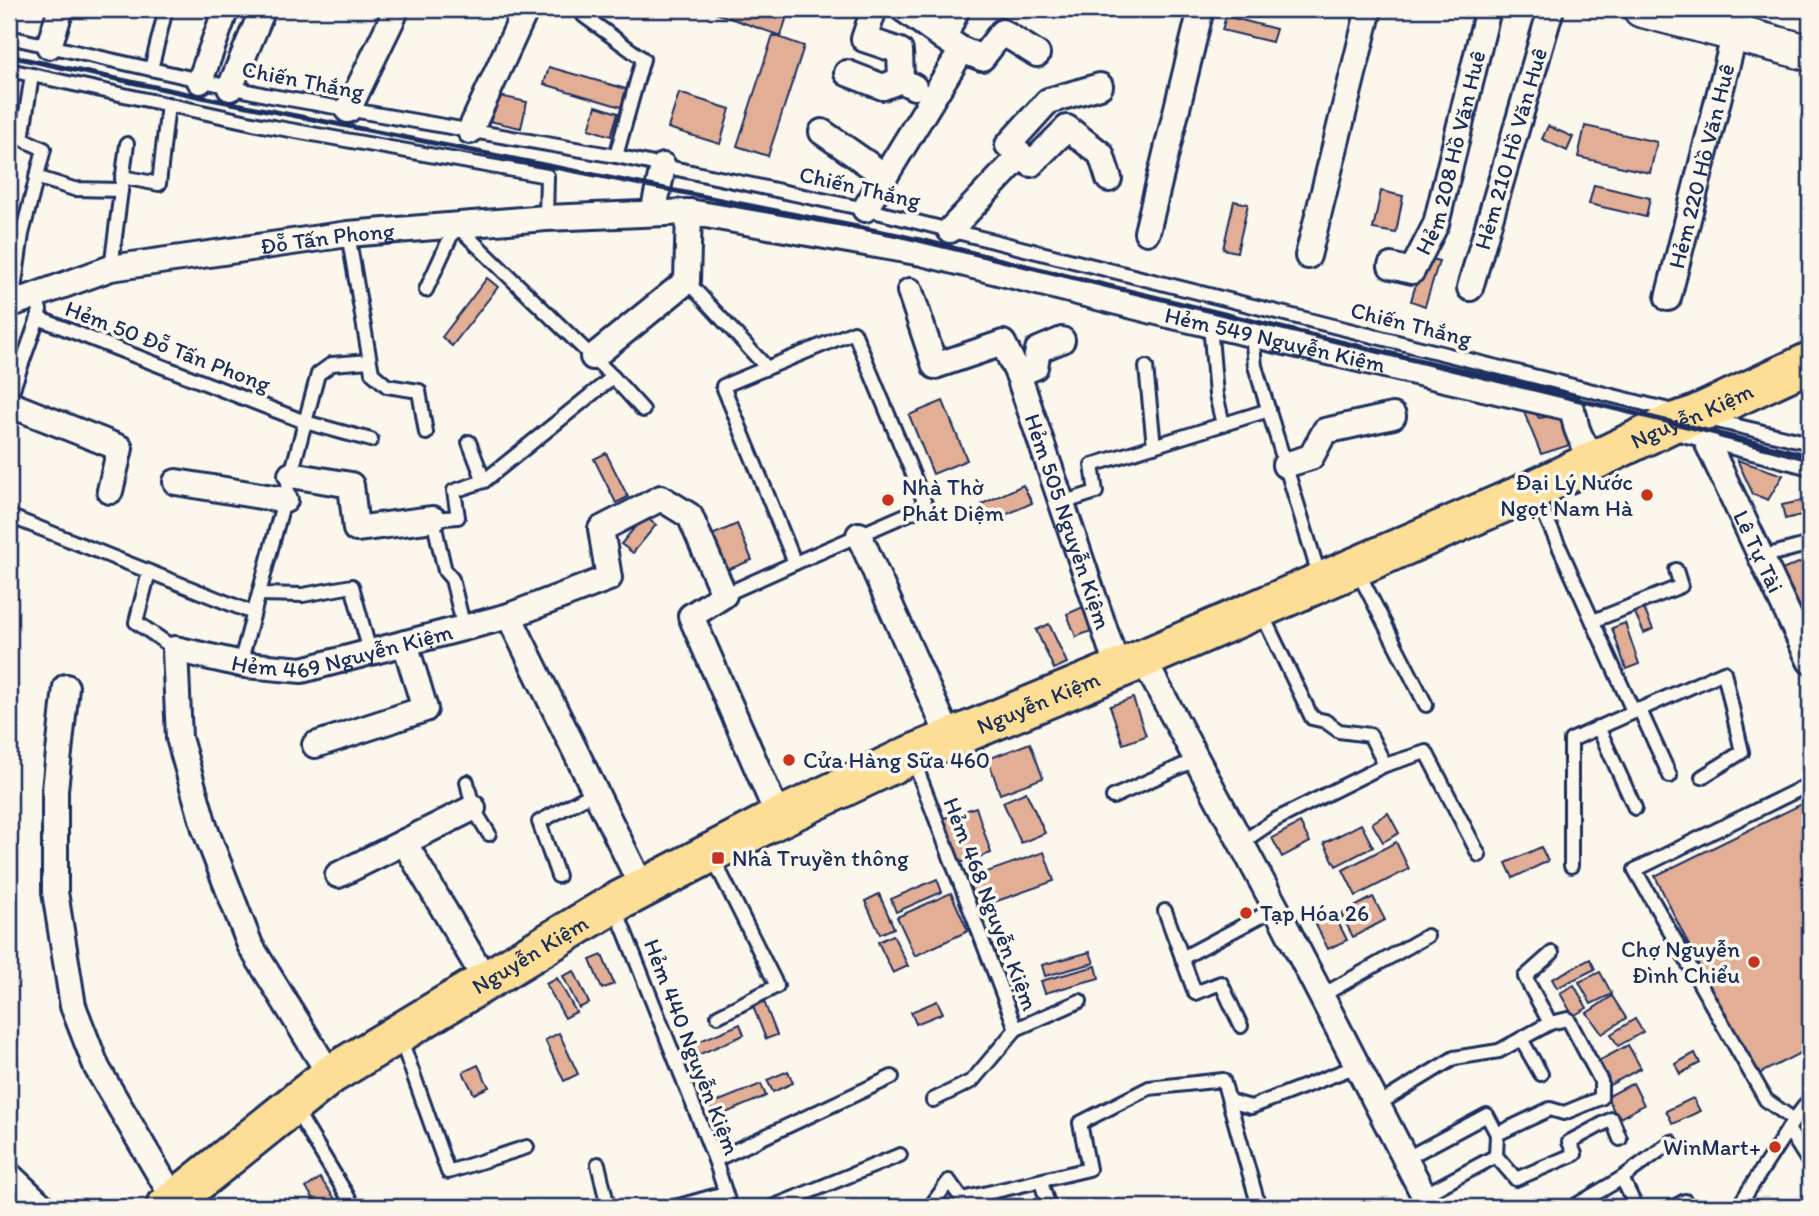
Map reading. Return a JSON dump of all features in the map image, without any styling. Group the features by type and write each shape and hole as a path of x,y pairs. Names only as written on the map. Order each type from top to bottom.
{"main road":[{"path":"1641,9 1738,20 1810,53"},
{"name":"Nguyễn Kiệm","path":"171,1204 330,1074 628,896 710,853 911,755 1356,567 1534,490 1595,460 1687,429 1810,362"}],"street":[{"path":"49,46 61,9"},
{"path":"200,81 226,9"},
{"path":"230,88 263,9"},
{"path":"348,110 394,15 393,9"},
{"path":"470,131 526,9"},
{"path":"874,9 864,39 900,51 901,80"},
{"path":"902,9 953,44 982,58 1002,32 1037,54"},
{"path":"865,209 932,98 953,44 957,9"},
{"path":"1147,232 1201,9"},
{"path":"1308,256 1370,9"},
{"name":"Hẻm 208 Hồ Văn Huê","path":"1391,266 1412,271 1436,224 1488,9"},
{"name":"Hẻm 210 Hồ Văn Huê","path":"1470,288 1550,9"},
{"name":"Hẻm 220 Hồ Văn Huê","path":"1668,298 1738,20"},
{"path":"847,73 883,87 901,80"},
{"path":"901,80 932,98"},
{"path":"1100,86 1048,101 1007,145 1031,164 1068,128 1101,154 1110,179"},
{"path":"822,132 884,176"},
{"path":"950,230 1021,155"},
{"path":"653,213 663,166"},
{"path":"593,357 687,281 689,212"},
{"name":"Đỗ Tấn Phong","path":"10,305 36,307 111,268 348,234 546,218 689,212 922,253"},
{"name":"Hẻm 549 Nguyễn Kiệm","path":"922,253 1570,408 1575,413 1577,428 1584,444 1595,460"},
{"name":"Hẻm 505 Nguyễn Kiệm","path":"910,291 935,366 1003,343 1018,374 1062,503 1131,664 1197,760 1427,1201"},
{"path":"1018,374 1035,367 1038,350 1062,340"},
{"path":"9,402 120,448 110,491"},
{"path":"1285,465 1311,457 1325,430 1393,416"},
{"name":"Lê Tự Tài","path":"1687,429 1761,557 1810,658"},
{"path":"291,475 351,485 356,529 433,519"},
{"path":"176,482 285,500"},
{"name":"Hẻm 469 Nguyễn Kiệm","path":"175,649 240,664 302,670 509,617 610,578 601,528 661,498 690,516 723,595"},
{"path":"859,535 950,739"},
{"path":"723,595 691,616 779,818"},
{"path":"509,617 595,792 628,896"},
{"path":"315,746 425,709 405,643"},
{"path":"175,649 179,738 205,829 250,946 330,1074"},
{"path":"66,687 55,790 55,892 73,1006 97,1069 171,1204"},
{"path":"338,875 473,808"},
{"path":"404,842 486,981"},
{"path":"9,1175 43,1207"}],"lane":[{"path":"151,69 166,9"},
{"path":"584,16 643,59 616,156"},
{"name":"Chiến Thắng","path":"9,37 230,88 616,156 865,209 1687,429"},
{"path":"9,70 261,125 547,176 546,218"},
{"path":"10,305 22,234 44,149 22,139 32,75"},
{"path":"36,177 74,189 122,184 159,184 168,104"},
{"path":"111,268 127,144"},
{"path":"426,290 456,225 593,357 643,410"},
{"path":"348,234 372,373 387,386 419,391 426,433"},
{"path":"687,281 767,368"},
{"path":"9,402 36,307"},
{"name":"Hẻm 50 Đỗ Tấn Phong","path":"36,307 305,422 371,440"},
{"path":"1210,324 1216,395 1223,424"},
{"path":"723,595 926,506 854,332 723,386 795,563"},
{"path":"1252,333 1255,366 1321,582"},
{"path":"240,664 318,374 332,364 369,360"},
{"path":"1146,367 1154,446"},
{"path":"464,628 452,579 445,571 433,519 457,517 454,491 484,481 613,377"},
{"path":"1062,503 1096,492 1091,465 1269,410"},
{"path":"1687,429 1810,443"},
{"path":"1687,429 1810,468"},
{"path":"469,442 484,481"},
{"path":"1534,490 1593,621 1670,776"},
{"path":"9,516 253,613"},
{"path":"1761,557 1810,544"},
{"path":"1356,567 1426,705"},
{"path":"1593,621 1681,586 1676,570"},
{"path":"149,572 136,622 175,649"},
{"path":"258,594 303,595 352,586 370,652"},
{"path":"1259,608 1312,718 1325,721 1339,731 1370,735 1385,765"},
{"path":"1571,866 1570,740 1724,672 1742,752 1702,777"},
{"path":"1598,727 1635,808"},
{"path":"1241,843 1275,820 1385,765 1426,752 1479,855"},
{"name":"Hẻm 468 Nguyễn Kiệm","path":"911,755 1016,1029"},
{"path":"1113,797 1197,760"},
{"path":"467,782 473,808 489,834"},
{"path":"1810,784 1634,870 1766,1100 1791,1125 1810,1164"},
{"path":"558,876 539,822 595,792"},
{"path":"710,853 777,986 718,1016"},
{"name":"Hẻm 440 Nguyễn Kiệm","path":"628,896 730,1207"},
{"path":"1182,958 1276,908"},
{"path":"1165,911 1195,993 1221,983 1241,1026"},
{"path":"1321,996 1427,936"},
{"path":"1550,1023 1525,977 1552,953"},
{"name":"Hẻm 468 Nguyễn Kiệm","path":"933,1100 972,1081 1016,1029 1080,1001"},
{"path":"1377,1105 1454,1058 1499,1051 1550,1023 1568,1018 1601,1081 1601,1098 1620,1139"},
{"path":"399,1033 448,1172 527,1147"},
{"path":"1521,1039 1541,1074"},
{"path":"1229,1101 1251,1107 1357,1066"},
{"path":"715,1160 892,1077"},
{"path":"930,1207 949,1181 962,1199 1089,1169 1080,1123 1149,1088 1223,1080 1259,1207"},
{"path":"1497,1134 1550,1109 1564,1113 1601,1098"},
{"path":"1738,1207 1810,1099"},
{"path":"293,1105 354,1207"},
{"path":"1405,1159 1487,1115 1497,1134 1496,1156 1517,1179 1575,1154 1569,1142 1612,1119"},
{"path":"1573,1207 1622,1178 1671,1142"},
{"path":"772,1207 901,1155"},
{"path":"1427,1201 1496,1156"},
{"path":"598,1164 608,1207"},
{"path":"1622,1178 1636,1207"},
{"path":"1041,1182 1049,1207"},
{"path":"675,1207 725,1193"},
{"path":"1674,1207 1685,1201 1689,1207"}],"building":[{"path":"704,9 789,9 781,36"},
{"path":"1099,9 1141,9 1141,15"},
{"path":"1226,16 1276,29 1272,42 1222,30"},
{"path":"773,35 804,46 768,156 737,146"},
{"path":"549,67 626,89 621,107 544,84"},
{"path":"679,93 730,109 720,144 668,128"},
{"path":"495,95 527,102 521,128 489,121"},
{"path":"596,106 618,113 611,136 589,129"},
{"path":"1548,126 1573,137 1567,151 1542,139"},
{"path":"1585,126 1657,142 1650,173 1578,157"},
{"path":"1594,185 1650,198 1646,217 1589,204"},
{"path":"1381,191 1403,196 1396,233 1373,229"},
{"path":"1234,201 1248,204 1237,252 1223,249"},
{"path":"1424,257 1439,261 1425,306 1411,301"},
{"path":"487,278 498,287 452,346 442,337"},
{"path":"943,401 967,460 933,474 909,415"},
{"path":"1523,410 1534,411 1539,418 1560,415 1573,444 1541,454"},
{"path":"606,453 628,497 616,503 594,459"},
{"path":"1737,460 1783,475 1768,500 1753,494"},
{"path":"1023,485 1032,503 990,522 982,504"},
{"path":"1810,499 1810,513 1785,519 1782,505"},
{"path":"644,516 656,525 633,553 621,544"},
{"path":"737,524 752,560 727,570 712,535"},
{"path":"1810,558 1810,639 1782,570"},
{"path":"1083,607 1093,630 1076,637 1067,614"},
{"path":"1643,607 1653,629 1644,633 1634,611"},
{"path":"1625,623 1639,664 1626,669 1612,628"},
{"path":"1049,624 1067,663 1054,669 1036,630"},
{"path":"1133,698 1146,736 1123,744 1110,706"},
{"path":"1030,743 1043,778 1000,794 988,759"},
{"path":"1026,792 1045,833 1021,843 1003,802"},
{"name":"Chợ Nguyễn Đình Chiểu","path":"1810,800 1810,1048 1753,1077 1655,876"},
{"path":"976,807 991,853 956,864 941,819"},
{"path":"1388,813 1399,833 1383,842 1372,823"},
{"path":"1300,823 1310,842 1282,857 1272,838"},
{"path":"1361,824 1373,847 1336,866 1324,843"},
{"path":"1396,842 1409,869 1356,896 1343,870"},
{"path":"1541,847 1548,861 1513,878 1506,863"},
{"path":"1044,852 1054,881 977,908 967,879"},
{"path":"937,879 942,892 896,912 891,899"},
{"path":"951,893 968,931 915,956 897,917"},
{"path":"879,894 894,928 880,934 865,901"},
{"path":"1373,897 1385,920 1353,937 1341,914"},
{"path":"1335,916 1347,940 1328,949 1316,925"},
{"path":"893,935 908,966 893,973 878,942"},
{"path":"1090,952 1094,963 1045,976 1042,965"},
{"path":"602,955 614,984 602,989 590,960"},
{"path":"1590,959 1595,969 1557,988 1552,979"},
{"path":"1096,966 1099,978 1045,993 1041,981"},
{"path":"574,971 589,1003 579,1008 563,976"},
{"path":"1600,972 1612,994 1591,1004 1579,982"},
{"path":"557,978 576,1012 565,1018 546,984"},
{"path":"1574,985 1587,1008 1573,1016 1560,993"},
{"path":"1612,996 1626,1018 1602,1034 1587,1013"},
{"path":"763,999 777,1035 766,1039 752,1004"},
{"path":"937,1001 943,1013 916,1024 911,1012"},
{"path":"1635,1019 1643,1032 1618,1046 1611,1034"},
{"path":"740,1024 744,1035 698,1055 693,1044"},
{"path":"559,1033 578,1074 564,1081 545,1040"},
{"path":"1628,1045 1641,1068 1608,1086 1595,1063"},
{"path":"1695,1053 1700,1063 1680,1074 1675,1064"},
{"path":"478,1065 489,1087 474,1094 463,1072"},
{"path":"788,1071 793,1083 773,1092 767,1080"},
{"path":"1633,1083 1644,1105 1618,1119 1607,1097"},
{"path":"761,1084 766,1096 714,1118 709,1105"},
{"path":"1693,1098 1700,1111 1673,1124 1666,1111"},
{"path":"320,1178 341,1207 320,1207 306,1188"}],"railway":[{"path":"9,56 211,99 898,235 1810,456"}],"place":[{"name":"Đại Lý Nước Ngọt Nam Hà","path":"1647,495"},
{"name":"Nhà Thờ Phát Diệm","path":"888,500"},
{"name":"Cửa Hàng Sữa 460","path":"789,760"},
{"name":"Nhà Truyền thông","path":"718,858"},
{"name":"Tạp Hóa 26","path":"1246,913"},
{"name":"Chợ Nguyễn Đình Chiểu","path":"1754,962"},
{"name":"WinMart+","path":"1775,1147"}]}
